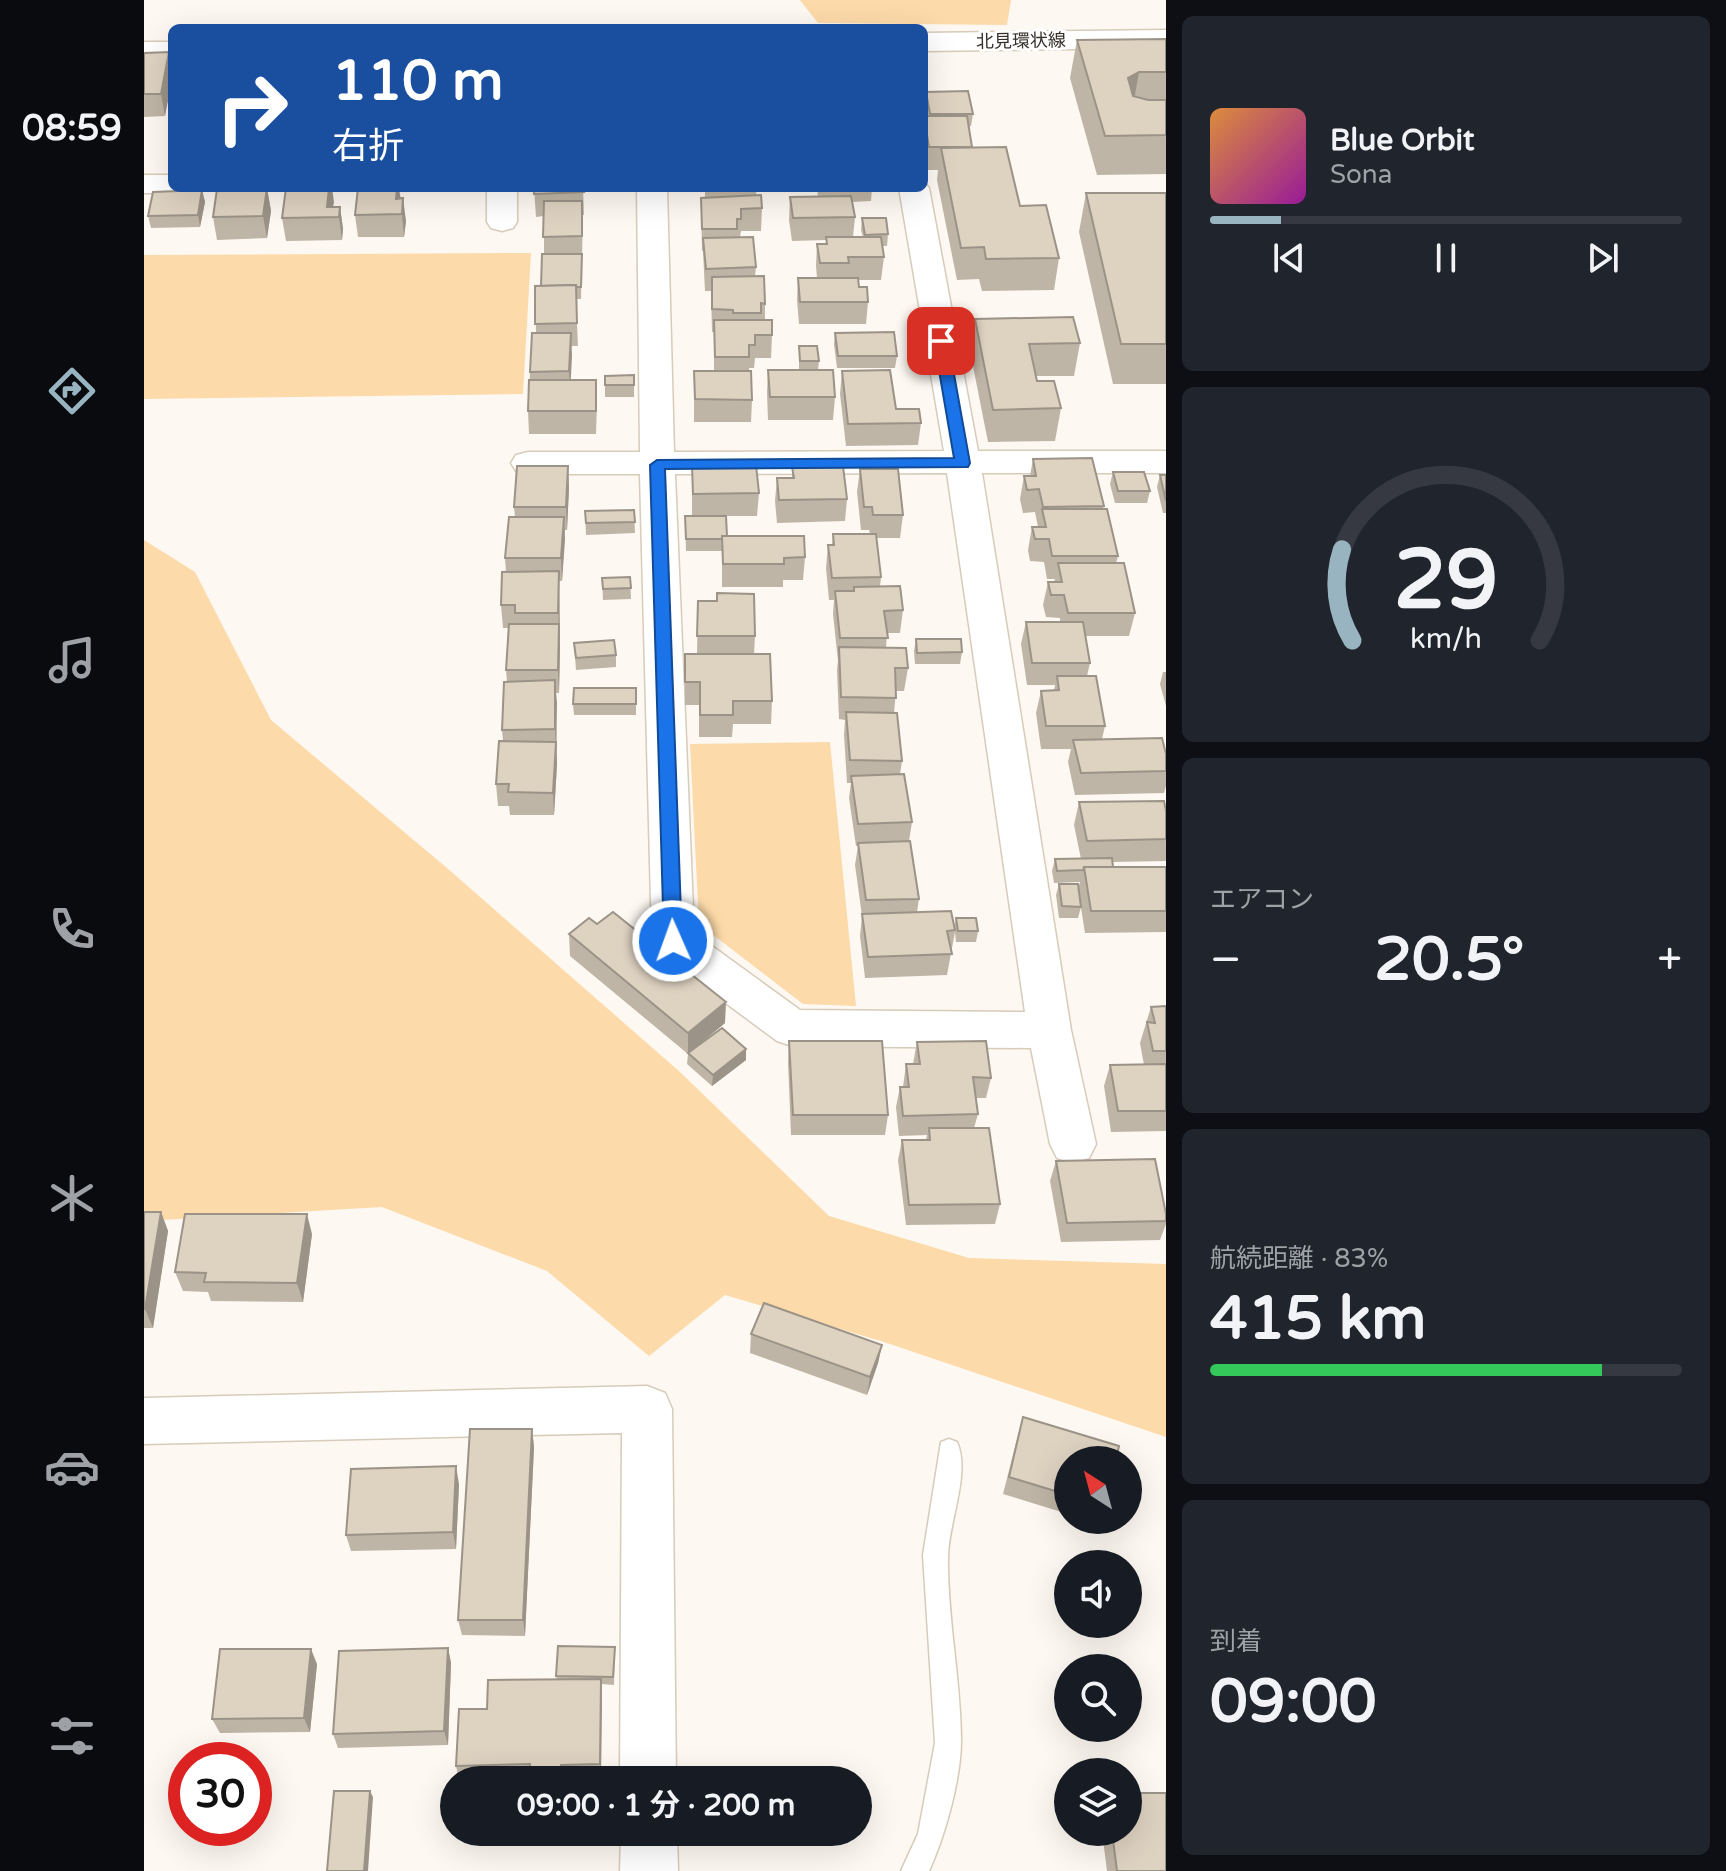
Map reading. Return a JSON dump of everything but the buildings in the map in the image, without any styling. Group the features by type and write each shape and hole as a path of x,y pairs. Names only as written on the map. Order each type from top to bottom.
{"main road":[{"name":"北見環状線","path":"928,42 1166,39"},
{"path":"144,51 168,51"}],"street":[{"path":"144,184 168,184"},
{"path":"502,192 502,222"},
{"path":"652,192 657,465 673,941 792,1028 1049,1030"},
{"path":"915,192 963,463 1049,1030 1073,1144"},
{"path":"528,463 1166,462"},
{"path":"144,1421 647,1409 648,1766"},
{"path":"649,1846 649,1871"}],"lane":[{"path":"915,1871 931,1836 948,1743 935,1555 945,1502 949,1450"}],"shaded area":[{"path":"800,0 1011,0 1007,25 818,23"},
{"path":"531,253 523,394 144,399 144,255"},
{"path":"144,540 195,572 271,720 447,868 680,1072 829,1216 969,1258 1166,1264 1166,1437 884,1342 725,1295 649,1356 547,1271 382,1207 144,1221"},
{"path":"830,742 856,1006 803,1004 699,924 690,744"}],"route":[{"path":"673,941 657,465 963,463 941,341"}]}
